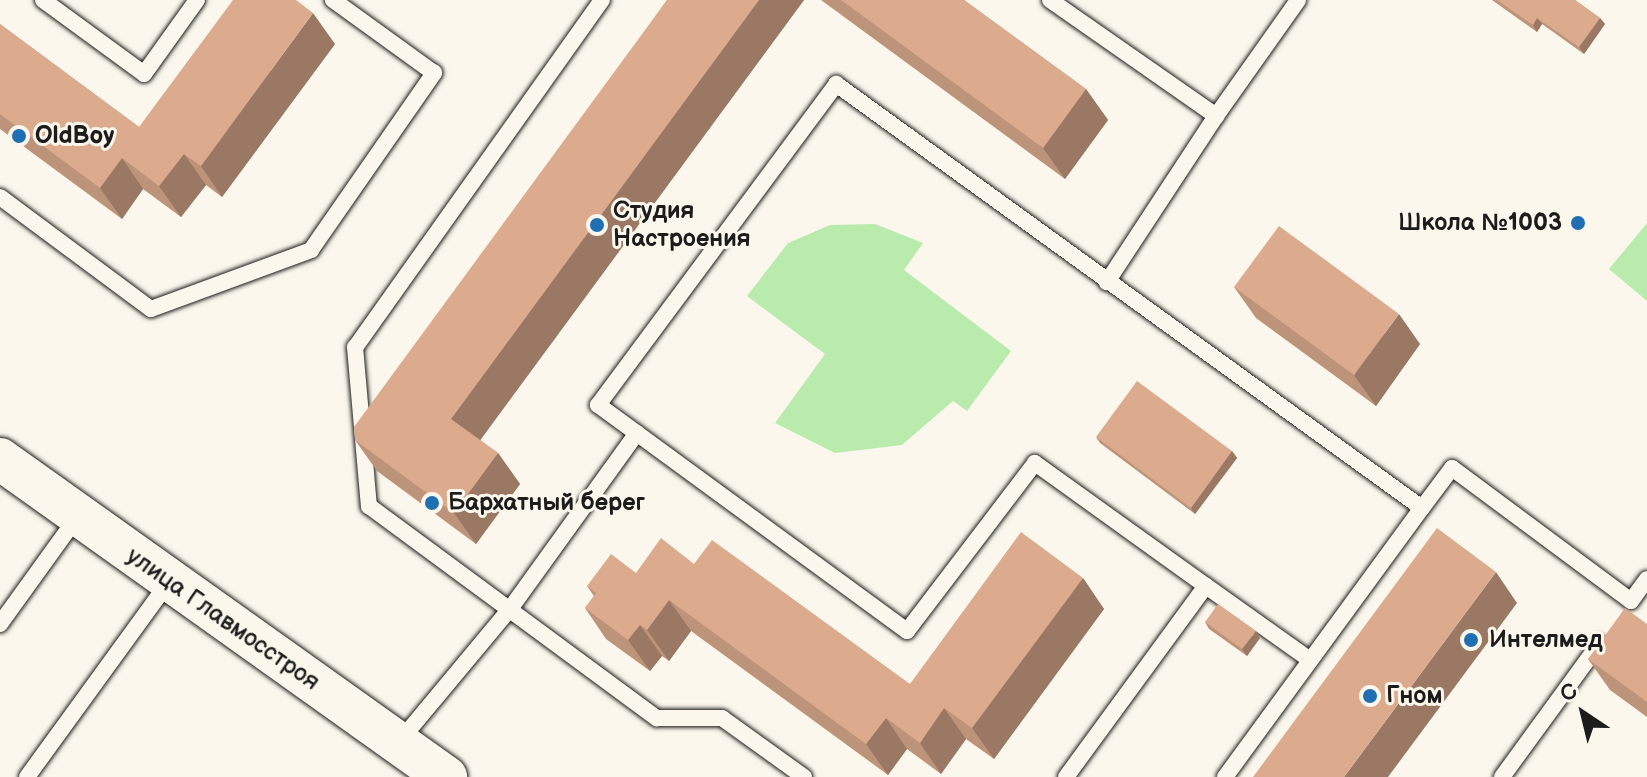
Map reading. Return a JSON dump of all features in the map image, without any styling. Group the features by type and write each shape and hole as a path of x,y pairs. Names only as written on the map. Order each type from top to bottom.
{"street":[{"name":"улица Главмосстроя","path":"0,459 168,583 446,777"}],"lane":[{"path":"43,0 144,74 197,0"},
{"path":"0,197 151,309 311,250 434,73 333,0"},
{"path":"602,0 355,347 369,506 657,718 722,718 804,777"},
{"path":"1050,0 1216,116"},
{"path":"1107,282 1216,116 1298,0"},
{"path":"1310,660 1035,463 907,631 598,405 836,84 1422,508"},
{"path":"399,742 510,609 637,433"},
{"path":"1225,777 1452,468 1621,613"},
{"path":"0,624 78,516"},
{"path":"1502,777 1647,579"},
{"path":"27,777 168,583"},
{"path":"1066,777 1206,586"}],"green space":[{"path":"1647,223 1647,301 1609,269"},
{"path":"875,224 923,243 904,270 1011,351 967,411 953,401 902,445 835,453 775,423 825,354 747,296 788,243 830,225"}],"building":[{"path":"233,0 296,0 313,13 201,166 184,154 159,186 122,158 100,188 0,114 0,24 139,127"},
{"path":"667,0 759,0 451,419 498,453 454,513 355,440 354,427"},
{"path":"841,0 964,0 1086,89 1043,148"},
{"path":"1497,0 1575,0 1600,18 1579,47 1537,18 1533,25"},
{"path":"1279,226 1399,314 1354,375 1234,287"},
{"path":"1137,381 1232,451 1191,508 1096,437"},
{"path":"1437,528 1496,572 1344,777 1253,777"},
{"path":"1021,532 1083,578 972,728 944,708 920,743 886,718 866,744 669,600 647,630 640,625 628,640 585,608 596,593 587,586 611,554 636,573 661,538 694,564 712,540 910,684"},
{"path":"1218,604 1256,631 1242,649 1205,622"},
{"path":"1625,608 1647,624 1647,702 1588,659"}],"place":[{"name":"OldBoy","path":"19,136"},
{"name":"Школа №1003","path":"1578,223"},
{"name":"Студия Настроения","path":"597,225"},
{"name":"Бархатный берег","path":"432,503"},
{"name":"Интелмед","path":"1471,640"},
{"name":"Гном","path":"1370,696"}]}
